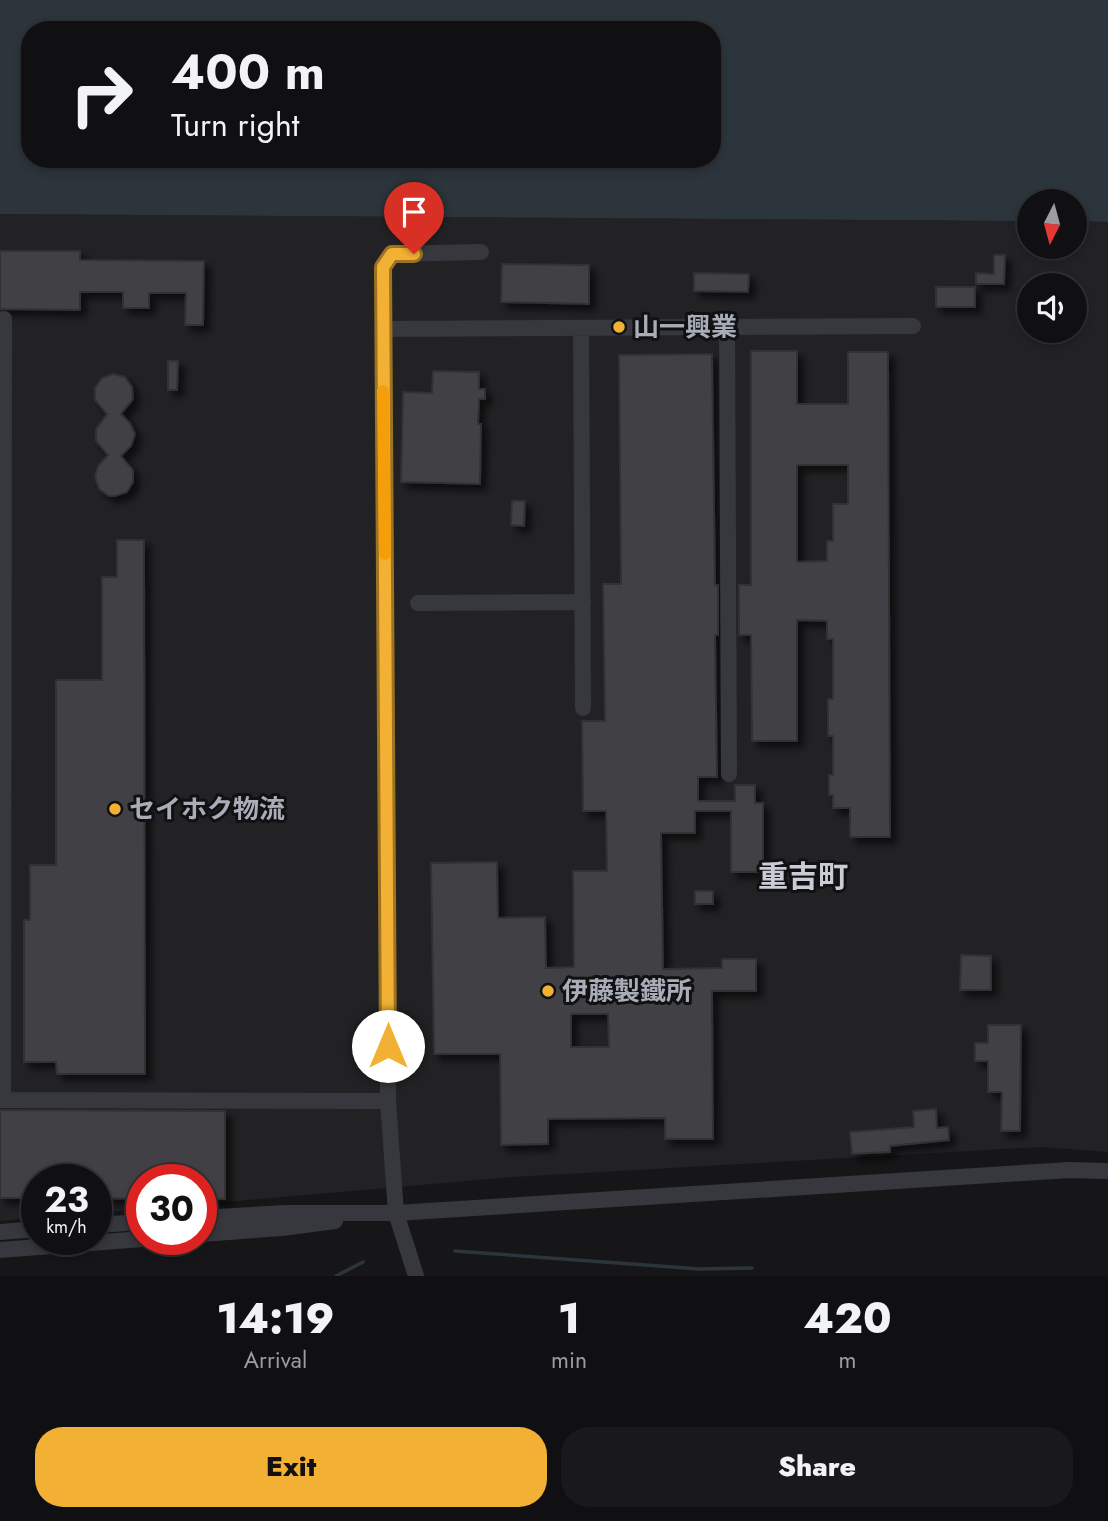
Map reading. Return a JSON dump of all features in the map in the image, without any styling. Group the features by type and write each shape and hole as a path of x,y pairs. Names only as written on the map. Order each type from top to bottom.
{"street":[{"path":"416,1276 396,1213 388,1101 383,267 392,254 481,252"},
{"path":"4,319 1,1100 388,1101"},
{"path":"383,329 914,326"},
{"path":"727,327 729,774"},
{"path":"581,328 583,708"},
{"path":"418,603 583,602"},
{"path":"217,1217 285,1213 396,1213 1069,1170 1108,1171"},
{"path":"217,1233 282,1228 396,1213"},
{"path":"0,1232 21,1230"},
{"path":"0,1250 126,1240"}],"shaded area":[{"path":"0,0 1108,0 1108,222 1087,221 1087,189 1017,189 1017,221 0,214"},
{"path":"0,214 1017,221 1017,259 1087,259 1087,221 1108,222 1108,1152 1041,1147 512,1177 217,1203 217,1164 126,1164 126,1210 112,1212 112,1164 21,1164 21,1219 0,1221"}],"building":[{"path":"0,251 80,251 80,260 204,261 203,325 185,325 186,293 149,293 149,308 123,308 123,292 80,292 80,310 0,309"},
{"path":"994,255 1005,255 1004,284 976,284 976,273 994,274"},
{"path":"502,264 589,265 589,304 501,302"},
{"path":"694,273 749,274 748,292 694,291"},
{"path":"936,287 975,287 975,307 936,307"},
{"path":"751,351 797,351 797,404 848,404 848,352 888,352 890,837 850,837 850,808 833,808 833,795 829,795 829,775 833,775 833,736 828,736 828,699 833,699 833,639 827,639 827,621 797,620 797,741 752,741 751,635 739,635 739,585 751,585","holes":["797,465 848,465 848,504 833,504 833,541 827,541 827,561 797,562"]},
{"path":"712,354 715,585 718,585 718,635 715,635 717,777 698,777 698,801 735,801 735,785 755,785 755,803 763,803 763,872 731,872 731,811 695,811 695,833 661,833 663,969 722,968 722,959 756,959 756,991 712,991 713,1139 665,1139 665,1118 548,1119 548,1144 501,1145 500,1054 434,1054 431,863 497,862 498,918 545,917 546,968 574,967 573,871 607,871 606,811 583,811 582,721 605,721 603,584 621,584 619,355","holes":["571,1014 608,1014 609,1047 571,1047"]},
{"path":"168,361 178,361 177,390 168,390"},
{"path":"433,371 479,372 479,389 485,389 485,399 479,399 480,484 401,482 403,392 432,393"},
{"path":"113,374 125,377 132,387 133,399 121,414 130,423 135,434 131,446 121,456 133,470 133,482 127,492 109,496 99,489 95,477 98,466 108,455 96,441 96,429 107,414 95,400 95,388 102,378"},
{"path":"512,501 525,501 524,526 511,525"},
{"path":"117,540 144,540 145,1074 57,1074 56,1062 24,1062 24,920 30,920 30,865 56,865 56,680 102,680 102,577 117,577"},
{"path":"695,891 713,891 713,904 695,904"},
{"path":"961,955 991,956 991,990 960,990"},
{"path":"988,1025 1021,1025 1020,1131 1001,1131 1002,1092 988,1092 988,1061 975,1061 975,1043 988,1043"},
{"path":"936,1109 937,1128 948,1127 949,1140 890,1146 890,1152 852,1154 850,1132 914,1127 913,1111"},
{"path":"0,1110 225,1111 225,1199 217,1199 217,1164 126,1164 126,1199 112,1198 112,1164 21,1164 21,1198 0,1198"}],"waterway":[{"path":"455,1251 700,1269 752,1268"},
{"path":"336,1276 363,1262"}],"slow traffic":[{"path":"383,391 385,554"}],"place":[{"name":"山一興業","path":"619,327"},
{"name":"セイホク物流","path":"115,809"},
{"name":"伊藤製鐵所","path":"548,991"}],"district":[{"name":"重吉町","path":"803,876"}],"route":[{"path":"388,1046 383,267 392,254 414,254"}]}
